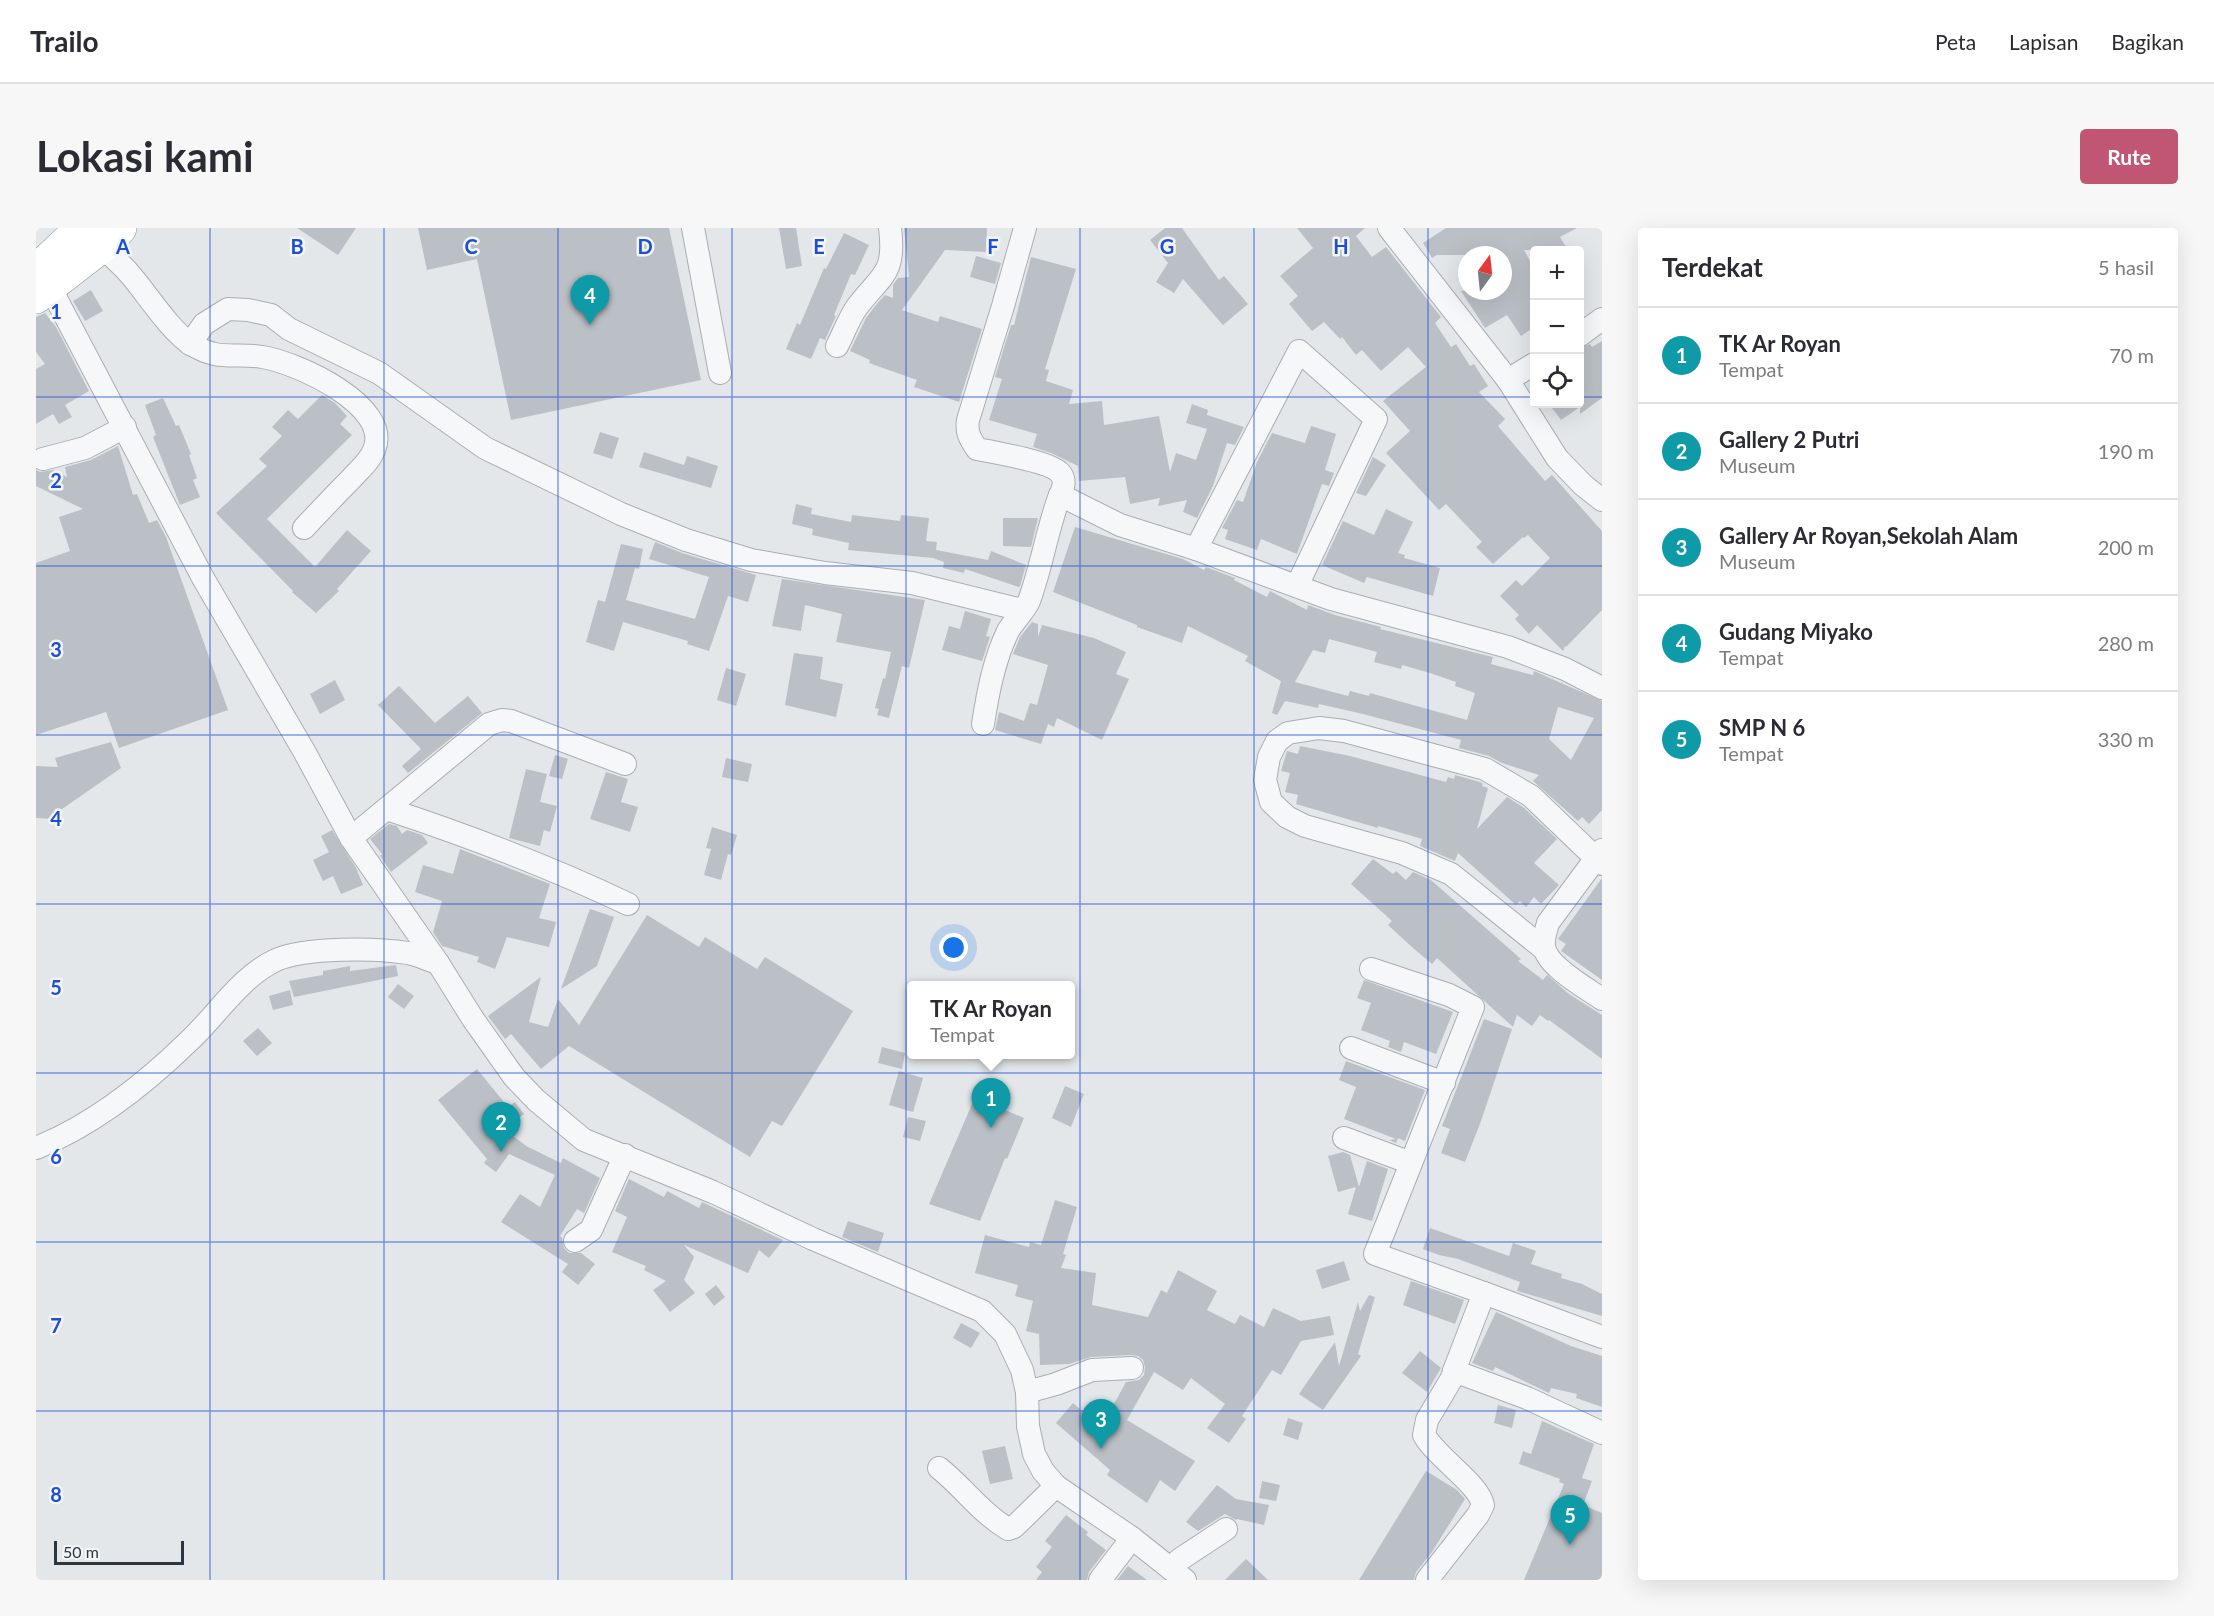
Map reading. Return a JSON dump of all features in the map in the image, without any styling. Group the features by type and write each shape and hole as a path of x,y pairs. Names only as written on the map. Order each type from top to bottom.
{"highway":[{"path":"41,285 101,234"}],"street":[{"path":"693,228 720,373"},
{"path":"837,346 856,308 883,278 890,263 892,245 890,228"},
{"path":"983,724 993,670 1007,633 1028,603 1053,512 1065,486 1060,473 1055,469 977,449 970,440 967,429 1025,228"},
{"path":"1391,229 1508,380 1557,458 1602,500"},
{"path":"101,234 127,271 186,339 216,356 262,357 304,370 329,383 362,408 376,429 375,450 363,466 304,528"},
{"path":"41,285 125,427 203,578 304,751 351,838 438,963 472,1019 514,1077 536,1100 584,1140 713,1192 813,1239 982,1311 1005,1334 1022,1370 1027,1392 1028,1426 1034,1454 1043,1471 1056,1486 1132,1538 1178,1574"},
{"path":"186,339 228,309 271,315 289,329 379,373 485,448 621,514 686,540 751,560 825,573 912,584 1022,610"},
{"path":"1584,332 1602,319"},
{"path":"1196,549 1299,351 1376,418 1298,586"},
{"path":"1508,380 1530,366"},
{"path":"43,459 85,448 125,427"},
{"path":"1060,495 1120,525 1196,549 1331,599 1508,647 1566,669 1602,688"},
{"path":"351,838 489,724 502,720 625,764"},
{"path":"1544,948 1548,923 1600,858 1530,796 1509,781 1485,769 1344,731 1319,728 1288,733 1277,741 1269,757 1265,780 1271,802 1287,817 1305,826 1402,853 1450,874 1544,948 1550,960 1562,971 1602,999"},
{"path":"387,809 479,841 628,904"},
{"path":"36,1148 83,1125 137,1086 190,1041 229,998 261,968 278,960 311,951 377,951 409,954 438,963"},
{"path":"1371,969 1449,995 1473,1007 1375,1254 1602,1337"},
{"path":"1351,1048 1444,1083"},
{"path":"1344,1138 1412,1162"},
{"path":"575,1241 591,1230 625,1155"},
{"path":"1428,1580 1478,1515 1483,1504 1478,1493 1437,1453 1424,1435 1427,1420 1455,1371 1484,1293"},
{"path":"1027,1392 1092,1370 1132,1368"},
{"path":"1455,1371 1527,1398 1602,1433"},
{"path":"939,1468 981,1509 1008,1528 1014,1527 1056,1486"},
{"path":"1178,1574 1179,1560 1226,1529"},
{"path":"1100,1580 1132,1538"}],"building":[{"path":"297,228 356,228 338,255"},
{"path":"418,228 669,228 701,380 511,420 477,259 427,270"},
{"path":"779,228 796,228 802,266 786,269"},
{"path":"904,228 987,228 986,252 945,250 902,310 938,322 940,316 982,329 959,402 914,387 917,380 869,363 870,360 850,351 866,318 876,305 885,295 893,298 893,285 898,278 909,277"},
{"path":"1165,228 1182,228 1219,280 1224,276 1248,304 1223,325 1183,279 1174,293 1156,282 1168,263 1150,240"},
{"path":"1297,228 1365,228 1356,236 1372,257 1386,247 1441,317 1435,323 1451,347 1456,344 1470,366 1474,364 1488,386 1479,392 1505,419 1498,426 1545,481 1552,475 1602,531 1602,610 1565,646 1563,651 1537,625 1529,634 1515,619 1519,615 1500,596 1516,580 1522,586 1550,558 1528,535 1493,564 1476,547 1482,542 1446,504 1439,510 1386,453 1410,431 1383,401 1426,367 1408,347 1381,371 1362,350 1356,355 1342,337 1340,339 1324,322 1312,331 1289,304 1298,296 1280,276 1313,248"},
{"path":"1446,228 1577,228 1560,237 1566,246 1530,246 1530,250 1524,250 1530,261 1530,330 1521,336 1507,315 1485,328 1467,300 1512,300 1512,246 1458,246 1458,255 1437,255 1432,258 1423,243"},
{"path":"844,233 869,245 855,275 851,274 825,340 820,338 811,359 786,349 797,323 800,325 824,268 826,269"},
{"path":"976,256 1001,263 995,284 970,277"},
{"path":"1031,257 1076,269 1045,369 1049,370 1046,381 1073,390 1069,404 1102,401 1104,425 1159,416 1170,472 1176,453 1196,460 1207,429 1186,423 1192,404 1208,410 1207,415 1244,427 1235,445 1227,443 1213,486 1197,518 1183,512 1187,500 1158,506 1160,498 1130,504 1125,477 1079,481 1078,466 1033,447 1037,434 989,420 1002,379 995,377 1011,325 1014,325"},
{"path":"91,290 103,311 85,321 73,301"},
{"path":"45,313 56,327 89,391 65,405 72,417 59,424 53,414 36,424 36,369 45,364 36,352 36,317"},
{"path":"1602,341 1602,398 1580,414 1580,408 1584,408 1584,346 1590,344 1592,347"},
{"path":"322,395 335,403 347,416 340,424 352,435 267,519 315,567 347,530 371,551 337,589 339,591 316,613 292,592 216,513 267,466 259,459 282,436 272,427 288,410 298,419"},
{"path":"163,398 176,426 179,425 191,454 189,455 197,478 193,480 200,497 180,505 153,437 156,435 145,405"},
{"path":"1552,408 1579,408 1561,420"},
{"path":"1311,426 1336,434 1325,470 1334,473 1329,486 1322,484 1297,554 1261,539 1257,550 1225,539 1228,530 1222,528 1237,500 1243,502 1257,462 1272,433 1305,443"},
{"path":"600,432 619,438 612,459 593,453"},
{"path":"118,446 133,495 137,494 149,523 157,520 166,537 228,710 119,748 106,712 36,735 36,563 70,551 59,517 83,509 36,486 36,470 40,472 53,470 67,477 65,467 91,460"},
{"path":"644,452 684,465 687,456 718,466 711,488 639,467"},
{"path":"1373,457 1386,465 1366,496 1356,493"},
{"path":"796,504 812,508 811,514 851,522 852,515 900,521 901,515 929,518 926,541 937,542 936,550 988,560 991,551 1026,565 1020,586 965,569 964,573 943,568 944,562 933,558 848,550 849,543 812,535 813,529 792,524"},
{"path":"1386,509 1413,522 1398,553 1405,555 1404,558 1440,568 1433,596 1367,577 1364,583 1322,565 1343,521 1374,535"},
{"path":"1003,518 1038,518 1031,547 1003,546"},
{"path":"1075,527 1183,559 1204,570 1206,567 1235,578 1234,580 1267,597 1270,591 1307,610 1308,605 1381,627 1380,629 1493,657 1491,664 1533,675 1534,671 1602,701 1602,810 1589,824 1582,817 1578,821 1533,781 1539,775 1502,763 1489,756 1459,748 1461,740 1319,704 1318,708 1285,701 1277,715 1272,713 1281,681 1245,661 1248,656 1188,626 1182,643 1053,592","holes":["1329,639 1377,652 1374,662 1401,669 1402,665 1430,673 1456,682 1455,686 1475,693 1467,720 1370,693 1369,696 1350,691 1348,696 1295,682 1313,650 1325,653","1558,707 1594,718 1571,760 1549,739"]},
{"path":"655,542 682,553 756,575 748,602 728,596 709,651 687,644 688,641 623,622 614,651 586,642 598,600 605,602 621,544 643,549 639,569 635,568 626,600 695,619 709,577 649,559"},
{"path":"782,579 925,600 909,668 902,666 889,718 877,715 879,709 875,708 891,652 836,642 842,614 805,605 801,631 772,626"},
{"path":"965,611 991,619 986,636 990,637 982,661 942,650 949,626 960,629"},
{"path":"1032,622 1038,624 1038,637 1042,625 1094,638 1126,652 1116,674 1129,679 1102,740 1057,718 1054,727 1048,724 1041,744 995,730 999,712 1024,721 1030,703 1037,705 1048,665 1013,654 1020,637"},
{"path":"794,653 823,657 820,679 843,684 836,717 785,705"},
{"path":"726,668 746,674 736,706 717,700"},
{"path":"335,680 345,700 320,714 310,694"},
{"path":"399,686 435,723 468,696 482,713 408,773 402,766 421,749 378,705"},
{"path":"111,742 121,768 55,814 54,819 36,818 36,766 58,767 55,758"},
{"path":"1300,746 1350,756 1446,782 1448,777 1454,779 1455,775 1480,782 1482,786 1488,788 1477,829 1507,797 1523,807 1557,839 1534,863 1559,885 1541,904 1534,897 1526,907 1520,901 1516,905 1458,853 1455,861 1420,846 1422,839 1296,804 1298,795 1285,792 1290,773 1281,771 1287,751 1298,754"},
{"path":"555,755 568,759 562,779 549,776"},
{"path":"726,758 752,764 748,782 722,777"},
{"path":"526,769 547,774 540,802 557,806 550,832 544,830 540,846 509,838"},
{"path":"606,772 628,779 621,802 638,807 630,832 590,819"},
{"path":"389,824 397,826 402,834 407,830 422,835 428,843 391,872 380,856 382,854 370,839"},
{"path":"712,827 737,835 731,855 728,854 721,880 704,875 711,849 706,848"},
{"path":"332,830 356,868 363,885 341,894 333,876 323,881 313,860 329,852 321,836"},
{"path":"460,849 550,884 539,918 556,922 549,947 507,937 495,969 477,962 479,957 442,946 433,932 442,901 415,892 423,865 453,874"},
{"path":"1373,859 1393,874 1396,871 1406,880 1413,872 1431,880 1521,959 1518,961 1543,980 1547,975 1569,994 1602,1015 1602,1059 1540,1015 1532,1026 1517,1015 1513,1027 1437,958 1432,964 1413,948 1388,925 1392,921 1351,884"},
{"path":"1602,878 1602,980 1561,951 1566,944 1558,939"},
{"path":"590,909 614,917 597,966 561,989"},
{"path":"647,915 699,947 705,937 757,969 765,957 853,1011 782,1126 772,1121 750,1157 569,1046 541,1069 511,1034 505,1039 488,1016 541,977 529,1022 548,1027 558,999 579,1025"},
{"path":"396,965 398,976 294,997 289,981 323,975 323,971 350,966 350,971"},
{"path":"1364,980 1453,1012 1436,1054 1404,1042 1401,1052 1388,1047 1390,1041 1361,1030 1371,1003 1357,998"},
{"path":"398,984 414,996 404,1009 388,997"},
{"path":"290,990 293,1005 273,1010 269,996"},
{"path":"1484,1019 1512,1029 1465,1162 1441,1153 1450,1129 1442,1126"},
{"path":"258,1028 272,1043 257,1056 243,1041"},
{"path":"882,1047 905,1053 902,1069 878,1063"},
{"path":"1346,1061 1425,1090 1405,1141 1398,1138 1396,1143 1389,1140 1396,1139 1344,1119 1356,1087 1339,1080"},
{"path":"477,1069 508,1107 515,1102 524,1114 504,1130 528,1147 561,1163 563,1158 600,1178 584,1213 577,1209 560,1236 564,1248 569,1253 581,1253 595,1264 578,1285 562,1272 568,1264 501,1222 520,1194 540,1207 555,1175 509,1154 496,1172 484,1163 487,1159 438,1100"},
{"path":"899,1071 923,1078 913,1112 889,1105"},
{"path":"1065,1086 1084,1094 1071,1127 1052,1118"},
{"path":"975,1097 1024,1118 980,1221 929,1204"},
{"path":"908,1117 926,1121 920,1141 903,1137"},
{"path":"1343,1152 1350,1155 1359,1187 1367,1161 1388,1169 1372,1221 1348,1214 1356,1187 1338,1192 1328,1156"},
{"path":"629,1179 664,1197 667,1191 699,1208 702,1202 783,1240 769,1258 759,1250 748,1273 684,1245 694,1257 684,1280 695,1293 670,1312 653,1290 666,1281 644,1270 646,1266 612,1252 627,1217 615,1211"},
{"path":"1055,1200 1077,1207 1061,1268 1096,1273 1092,1305 1148,1317 1161,1290 1167,1293 1178,1270 1217,1291 1207,1310 1235,1324 1240,1315 1264,1327 1273,1308 1301,1321 1330,1316 1334,1335 1301,1341 1281,1375 1272,1370 1242,1416 1246,1419 1229,1443 1207,1428 1225,1404 1191,1378 1183,1390 1154,1372 1127,1420 1195,1461 1175,1491 1160,1480 1147,1503 1107,1475 1110,1470 1056,1423 1073,1403 1097,1424 1115,1402 1126,1382 1139,1380 1144,1375 1143,1360 1131,1355 1091,1357 1069,1364 1040,1365 1039,1334 1026,1331 1033,1301 1015,1296 1018,1285 975,1273 985,1235 1029,1247 1030,1242 1041,1245"},
{"path":"848,1221 884,1233 878,1252 842,1237"},
{"path":"1430,1228 1509,1256 1513,1243 1536,1251 1531,1264 1562,1274 1561,1278 1582,1284 1602,1294 1602,1316 1517,1291 1520,1282 1458,1259 1423,1249"},
{"path":"1344,1261 1350,1280 1322,1289 1316,1270"},
{"path":"1411,1281 1464,1300 1455,1324 1403,1305"},
{"path":"716,1285 725,1297 714,1306 705,1294"},
{"path":"1369,1295 1375,1297 1358,1354 1361,1356 1323,1410 1299,1394 1335,1342 1339,1366 1358,1302 1360,1311"},
{"path":"1496,1312 1571,1346 1602,1356 1602,1407 1576,1398 1577,1394 1551,1388 1549,1393 1495,1367 1493,1371 1472,1363"},
{"path":"961,1323 980,1333 971,1348 953,1338"},
{"path":"1420,1351 1441,1368 1427,1392 1402,1373"},
{"path":"1498,1405 1516,1410 1512,1428 1494,1423"},
{"path":"1288,1418 1303,1423 1298,1440 1283,1435"},
{"path":"1542,1421 1594,1444 1582,1478 1592,1481 1583,1505 1602,1513 1602,1580 1524,1580 1564,1484 1559,1482 1560,1479 1519,1464 1523,1451 1531,1454"},
{"path":"1005,1446 1013,1479 990,1484 982,1451"},
{"path":"1426,1471 1457,1490 1465,1499 1432,1552 1416,1572 1414,1580 1359,1580"},
{"path":"1262,1481 1280,1485 1276,1501 1259,1498"},
{"path":"1217,1485 1236,1499 1269,1505 1264,1525 1236,1520 1225,1514 1198,1531 1186,1522"},
{"path":"1066,1515 1088,1532 1086,1535 1106,1550 1089,1572 1087,1580 1036,1580 1042,1572 1036,1567 1052,1547 1045,1541"},
{"path":"1246,1559 1268,1580 1225,1580"},
{"path":"1128,1566 1147,1580 1117,1580"}],"place":[{"name":"Gudang Miyako","path":"590,325"},
{"name":"TK Ar Royan","path":"991,1128"},
{"name":"Gallery 2 Putri","path":"501,1152"},
{"name":"Gallery Ar Royan,Sekolah Alam","path":"1101,1449"},
{"name":"SMP N 6","path":"1570,1545"}]}
